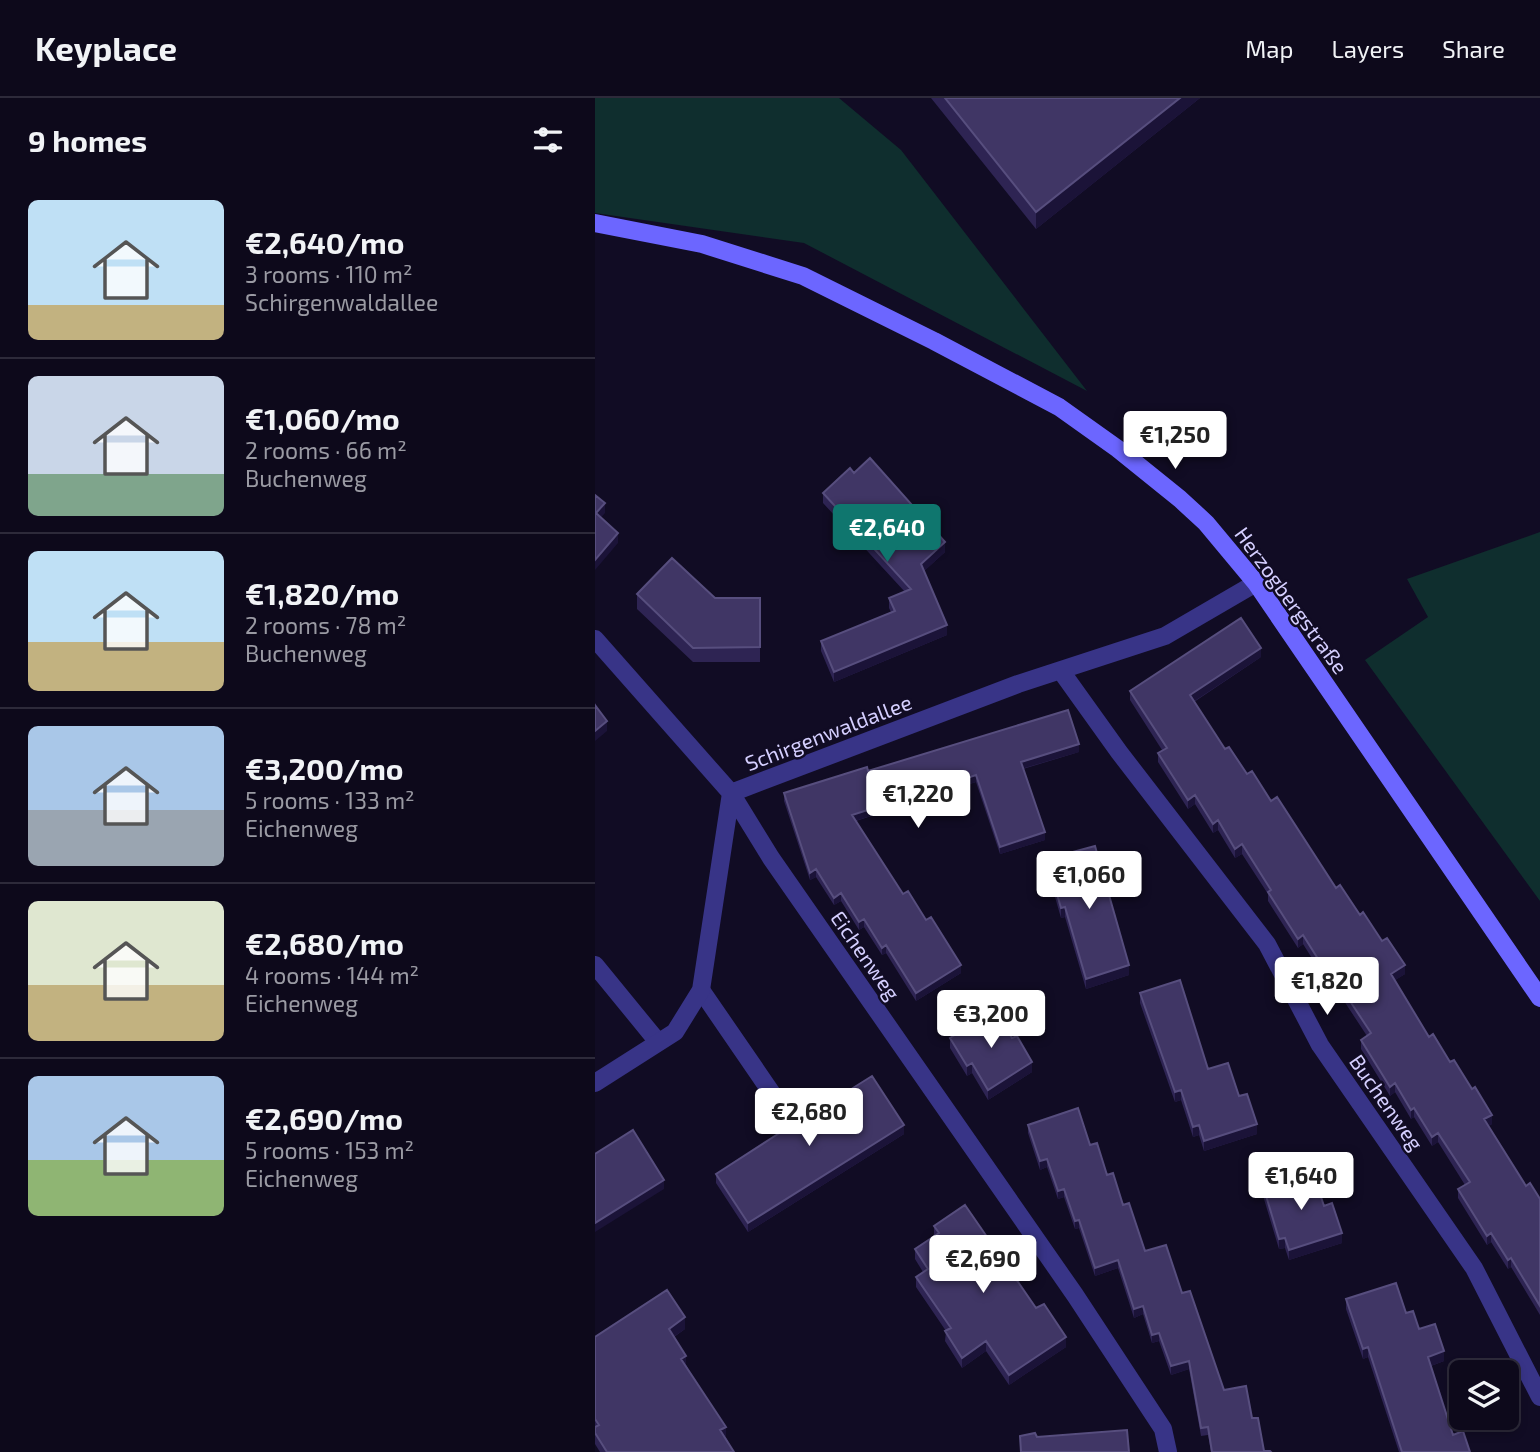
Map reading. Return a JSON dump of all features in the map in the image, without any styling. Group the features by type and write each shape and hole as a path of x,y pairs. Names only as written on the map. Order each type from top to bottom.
{"main road":[{"name":"Herzogbergstraße","path":"595,223 702,244 803,276 935,341 1059,407 1118,449 1180,499 1206,523 1257,583 1540,998"}],"street":[{"name":"Schirgenwaldallee","path":"595,1083 675,1032 701,990 731,793 1018,684 1165,636 1257,583"},
{"name":"Eichenweg","path":"595,639 731,793 771,858 1075,1295 1163,1429 1168,1452"},
{"name":"Buchenweg","path":"1061,671 1127,763 1267,944 1320,1045 1474,1268 1540,1397"},
{"path":"595,965 658,1042"},
{"path":"701,990 782,1108"}],"green space":[{"path":"595,98 839,98 901,150 1087,391 804,243 595,213"},
{"path":"1540,532 1540,901 1365,660 1428,617 1407,579"}],"building":[{"path":"945,98 1180,98 1036,212"},
{"path":"870,458 945,542 921,564 947,625 834,672 821,641 895,611 889,598 911,589 823,493 850,468 854,473"},
{"path":"595,495 605,503 596,513 618,533 595,560"},
{"path":"672,558 715,598 760,598 760,647 693,648 637,594"},
{"path":"1241,618 1261,648 1190,695 1225,749 1229,747 1247,774 1252,771 1271,801 1277,797 1336,888 1340,885 1360,915 1363,912 1382,941 1387,938 1405,965 1391,974 1429,1037 1433,1034 1450,1062 1454,1060 1492,1115 1484,1119 1526,1186 1530,1183 1540,1199 1540,1306 1511,1258 1508,1260 1491,1233 1487,1236 1458,1189 1470,1182 1438,1133 1432,1137 1395,1083 1390,1087 1361,1040 1371,1033 1323,960 1320,962 1303,935 1298,939 1242,844 1235,849 1218,820 1213,824 1195,795 1188,800 1158,753 1167,748 1130,691"},
{"path":"595,705 607,721 595,731"},
{"path":"1068,710 1079,744 1021,762 1045,832 1000,847 976,775 852,815 903,894 908,891 926,920 931,917 961,965 916,993 886,945 882,948 864,919 859,922 841,893 834,898 816,869 810,873 784,793 867,767 868,771"},
{"path":"1095,846 1129,965 1086,979 1065,907 1061,908 1047,859"},
{"path":"1180,980 1208,1069 1228,1063 1239,1096 1247,1094 1257,1124 1204,1141 1199,1125 1193,1127 1181,1090 1175,1092 1140,993"},
{"path":"995,1010 1012,1038 1017,1036 1032,1062 988,1090 972,1063 967,1066 950,1038"},
{"path":"872,1076 904,1125 748,1223 716,1174 781,1132 774,1121 802,1103 810,1115"},
{"path":"1078,1108 1090,1145 1097,1143 1107,1175 1113,1173 1123,1205 1129,1203 1145,1251 1166,1245 1182,1293 1190,1291 1224,1390 1246,1386 1252,1418 1258,1418 1264,1451 1271,1452 1212,1452 1208,1427 1201,1428 1189,1361 1171,1366 1159,1333 1152,1335 1143,1306 1134,1309 1118,1260 1095,1268 1079,1220 1075,1221 1064,1189 1058,1191 1047,1159 1040,1161 1028,1125"},
{"path":"633,1130 664,1180 595,1223 595,1154"},
{"path":"1313,1173 1324,1206 1332,1203 1342,1233 1289,1250 1285,1238 1279,1239 1264,1189"},
{"path":"965,1205 1036,1308 1044,1304 1066,1337 1009,1375 986,1341 962,1358 945,1331 951,1328 916,1277 928,1269 915,1249 939,1233 934,1226"},
{"path":"1396,1283 1406,1313 1413,1311 1419,1329 1435,1324 1444,1351 1428,1357 1449,1430 1453,1435 1463,1431 1470,1452 1402,1452 1368,1347 1363,1349 1346,1299"},
{"path":"667,1290 685,1317 669,1329 686,1356 681,1359 726,1427 720,1430 734,1452 607,1452 595,1433 595,1427 599,1425 595,1419 595,1337"},
{"path":"1127,1430 1129,1452 1021,1452 1020,1436 1035,1433 1037,1437"}]}
